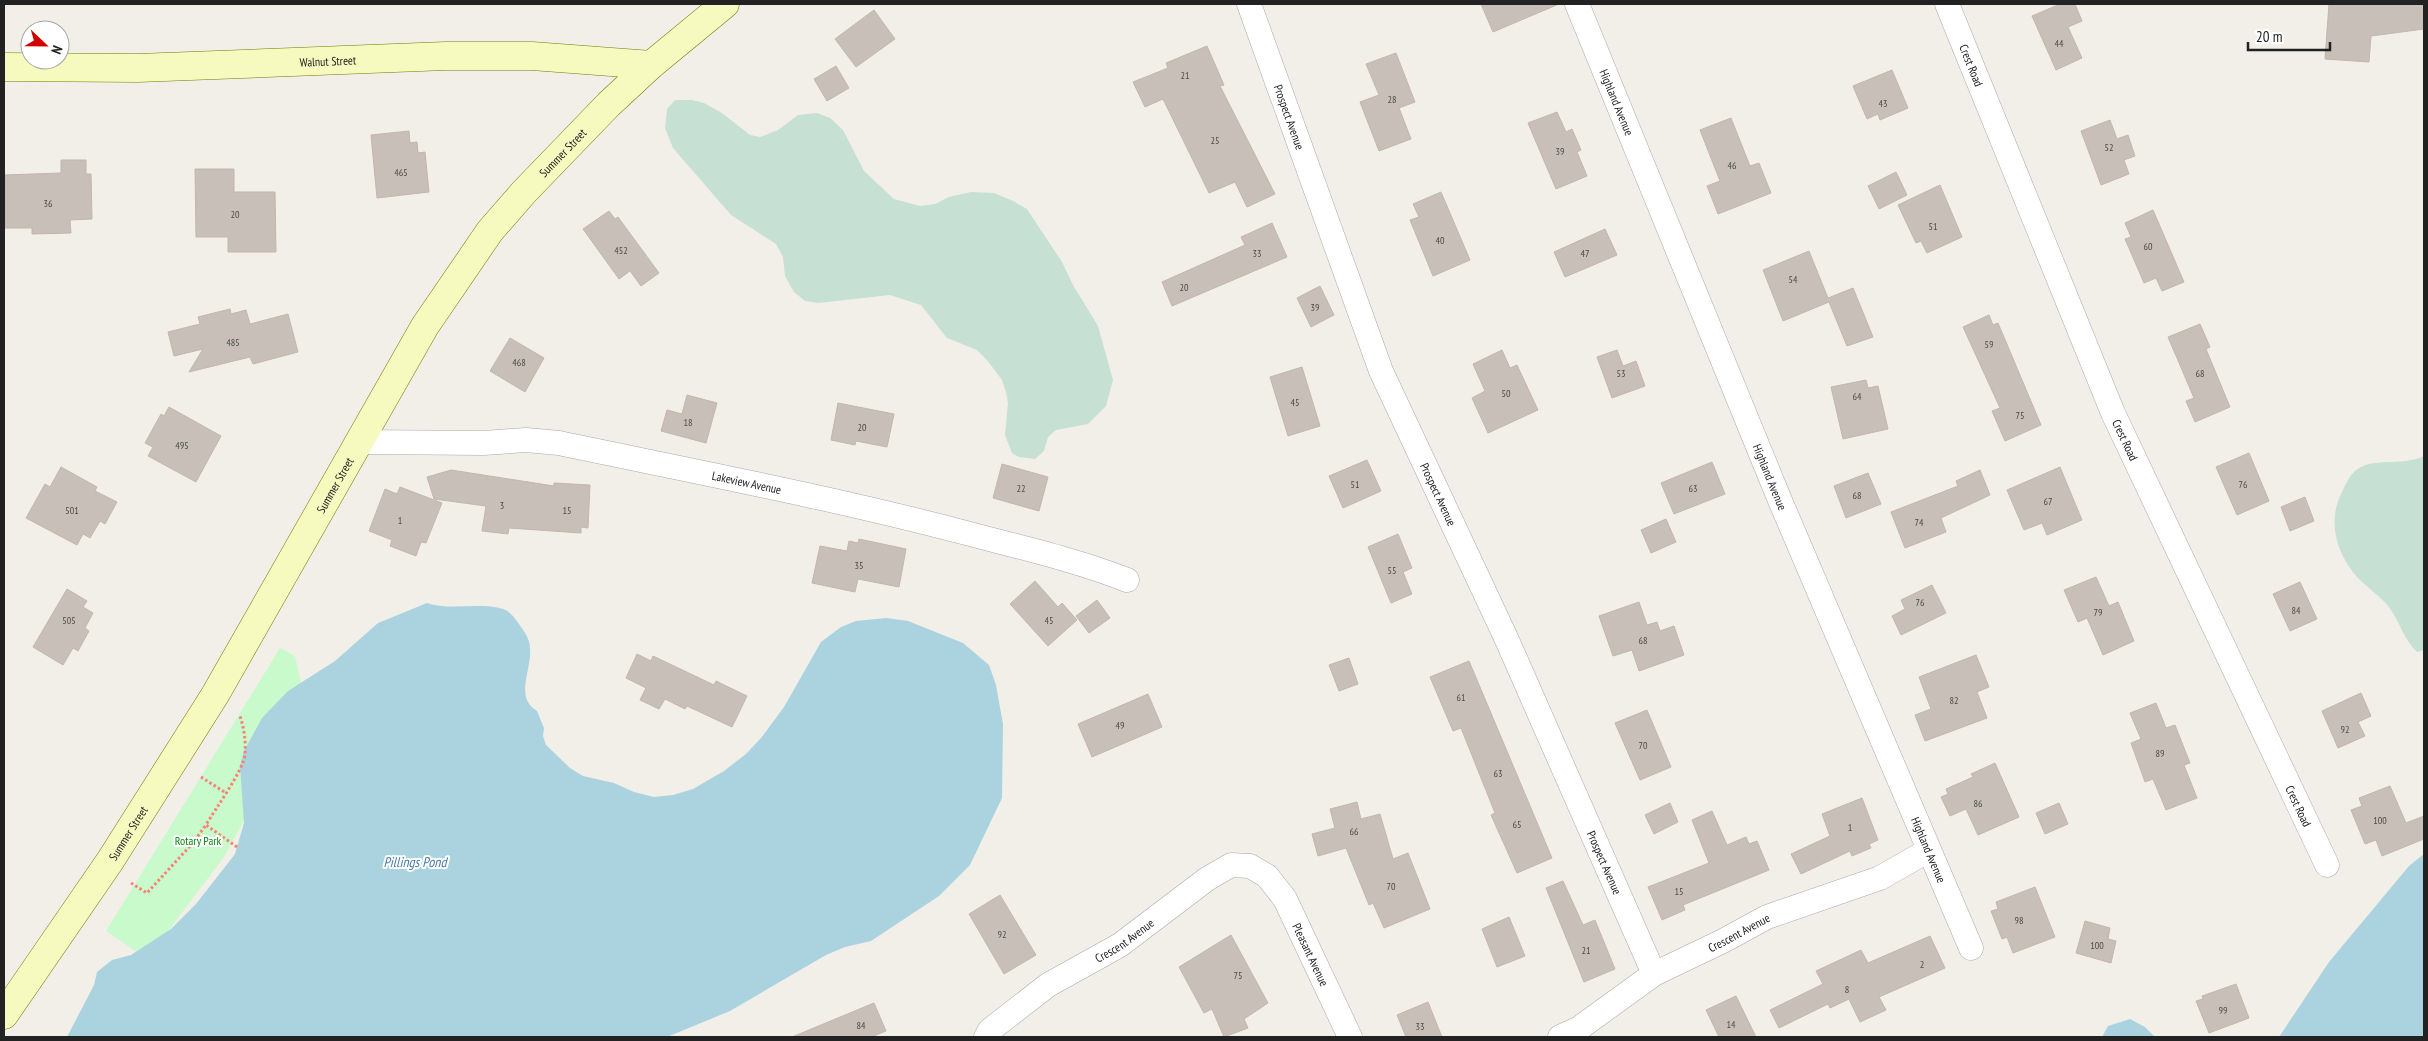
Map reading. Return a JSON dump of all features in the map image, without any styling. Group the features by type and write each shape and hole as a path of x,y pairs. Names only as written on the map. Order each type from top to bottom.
{"main road":[{"name":"Summer Street","path":"4,1015 110,861 206,710 248,640 425,326 490,231 565,149 651,65 725,4"},
{"name":"Walnut Street","path":"4,67 138,68 446,56 532,56 651,65"}],"street":[{"name":"Prospect Avenue","path":"1249,4 1381,371 1507,640 1654,974"},
{"name":"Highland Avenue","path":"1577,4 1780,498 1972,948"},
{"name":"Crest Road","path":"1947,4 2114,413 2327,866"},
{"name":"Lakeview Avenue","path":"358,442 484,444 526,440 560,443 841,502 1027,549 1082,564 1127,580"},
{"name":"Crescent Avenue","path":"1560,1037 1578,1029 1654,974 1723,942 1767,917 1880,878 1929,850"},
{"name":"Crescent Avenue","path":"986,1037 990,1030 1048,984 1120,945 1207,879 1230,865 1250,866 1267,876"},
{"name":"Pleasant Avenue","path":"1267,876 1285,899 1298,923 1350,1037"}],"path":[{"path":"131,883 147,893 182,856 206,825 226,793 245,756 244,732 240,716"},
{"path":"201,777 226,793"},
{"path":"206,825 237,847"}],"green space":[{"path":"675,100 692,100 704,103 722,113 750,135 760,137 778,130 798,115 817,113 830,118 843,130 864,171 894,199 920,206 935,204 949,197 971,192 994,193 1027,209 1062,262 1073,285 1098,326 1113,380 1106,406 1088,424 1056,430 1048,437 1044,451 1035,459 1019,457 1012,453 1005,435 1008,403 1002,380 977,350 947,338 921,305 890,295 818,303 805,301 794,292 785,276 783,257 776,244 731,215 673,148 665,128 667,109"},
{"path":"2424,456 2424,650 2417,652 2409,642 2389,607 2351,569 2336,538 2335,516 2341,494 2351,475 2357,469 2368,464 2408,461"},
{"name":"Rotary Park","path":"280,648 295,656 304,696 302,716 224,857 147,959 106,931"}],"water":[{"name":"Pillings Pond","path":"427,603 445,606 494,607 510,613 523,629 529,641 530,656 525,691 526,699 537,711 544,728 543,736 546,745 570,768 583,776 614,783 634,792 654,797 673,795 693,789 724,771 746,754 761,738 784,707 821,642 841,627 856,621 886,618 908,621 963,643 989,665 996,685 1003,724 1002,798 970,865 939,896 871,941 845,947 826,955 730,1011 667,1037 67,1037 94,985 97,972 112,960 131,955 171,929 196,904 235,854 244,823 240,766 244,751 262,718 288,691 335,661 378,623"},
{"path":"2424,854 2424,1037 2279,1037 2329,962 2409,866"},
{"path":"2130,1019 2145,1027 2155,1037 2102,1037 2108,1026"}],"building":[{"path":"1481,4 1559,4 1493,32"},
{"path":"2060,4 2075,4 2082,21 2068,27 2082,58 2056,70 2032,16"},
{"path":"2329,4 2424,4 2424,29 2371,36 2369,62 2325,59"},
{"path":"874,10 895,39 856,67 835,39"},
{"path":"1207,46 1224,85 1220,86 1275,194 1247,207 1235,182 1209,193 1163,99 1145,107 1133,82 1168,68 1166,63"},
{"path":"1396,53 1415,102 1399,108 1411,139 1379,151 1360,102 1379,95 1366,64"},
{"path":"836,66 849,88 827,101 814,79"},
{"path":"1892,70 1908,108 1880,120 1878,114 1867,119 1853,86"},
{"path":"1557,112 1566,132 1572,129 1581,150 1577,152 1587,176 1556,189 1528,123"},
{"path":"1731,118 1750,166 1759,163 1771,193 1718,214 1707,186 1720,181 1700,130"},
{"path":"2110,120 2117,139 2128,135 2135,156 2124,160 2129,174 2101,185 2081,131"},
{"path":"409,131 410,143 417,142 418,153 425,152 429,192 377,198 371,135"},
{"path":"61,160 86,160 86,174 91,174 92,219 70,220 71,233 32,234 32,228 4,228 4,175 61,173"},
{"path":"195,169 234,169 234,192 275,192 276,252 228,252 228,237 196,237"},
{"path":"1896,172 1907,195 1879,209 1868,186"},
{"path":"1940,185 1962,237 1927,253 1921,241 1916,243 1898,205"},
{"path":"1441,192 1470,260 1433,276 1410,220 1419,217 1413,204"},
{"path":"2153,210 2184,282 2162,291 2156,278 2144,283 2125,239 2131,237 2125,223"},
{"path":"609,211 615,219 618,217 659,273 641,286 630,271 619,279 583,229"},
{"path":"1272,223 1287,257 1172,306 1162,282 1245,245 1241,237"},
{"path":"1605,229 1617,255 1565,277 1554,252"},
{"path":"1809,251 1828,298 1853,288 1873,337 1847,346 1829,302 1783,321 1763,270"},
{"path":"1320,286 1334,315 1311,327 1297,298"},
{"path":"230,309 231,314 246,310 250,324 288,314 298,352 253,364 250,357 189,372 203,349 174,356 168,332 200,324 198,317"},
{"path":"1989,315 1993,325 1998,323 2041,425 2005,441 1992,411 2000,408 1963,327"},
{"path":"2200,324 2210,347 2206,349 2230,407 2195,422 2186,401 2194,398 2168,337"},
{"path":"510,338 544,358 525,392 490,371"},
{"path":"1502,350 1510,368 1517,365 1538,410 1488,433 1472,398 1485,391 1473,364"},
{"path":"1617,350 1623,366 1636,361 1645,386 1612,398 1597,357"},
{"path":"1302,367 1320,426 1288,436 1270,377"},
{"path":"1866,380 1868,388 1878,386 1888,429 1843,439 1831,387"},
{"path":"687,395 717,403 706,443 661,431 667,410 682,414"},
{"path":"838,403 894,414 887,447 856,441 855,445 831,440"},
{"path":"169,407 221,436 196,482 148,456 153,447 145,443 161,414 164,416"},
{"path":"2249,453 2269,501 2237,515 2216,467"},
{"path":"1367,460 1381,491 1343,508 1329,476"},
{"path":"1712,462 1725,494 1674,514 1661,483"},
{"path":"1002,464 1048,477 1039,511 993,498"},
{"path":"61,467 97,487 95,491 117,502 105,524 100,521 90,538 83,534 77,545 26,518 45,484 50,487"},
{"path":"2060,467 2082,520 2047,535 2042,523 2024,530 2007,490"},
{"path":"451,470 554,486 554,483 590,485 588,528 581,527 581,533 509,528 508,534 482,531 486,506 434,499 427,477"},
{"path":"1980,470 1990,495 1941,518 1946,532 1905,548 1891,512 1958,486 1956,481"},
{"path":"1868,473 1881,504 1846,518 1834,486"},
{"path":"400,487 442,503 426,543 421,542 416,556 390,546 392,540 369,531 385,489 397,494"},
{"path":"2305,497 2314,521 2290,531 2281,507"},
{"path":"1666,519 1676,542 1651,553 1641,530"},
{"path":"1398,534 1412,568 1403,572 1412,594 1391,603 1368,547"},
{"path":"859,539 906,549 899,587 858,579 855,592 812,583 820,546 847,551 849,541 858,543"},
{"path":"2096,577 2109,606 2118,602 2134,641 2103,655 2087,618 2078,622 2064,590"},
{"path":"1035,581 1058,607 1062,603 1077,620 1048,646 1010,604"},
{"path":"2300,582 2317,619 2290,631 2273,594"},
{"path":"1932,585 1946,613 1901,635 1892,616 1905,609 1901,600"},
{"path":"67,589 87,601 83,607 93,613 85,628 89,631 78,651 73,648 63,665 33,647"},
{"path":"1097,600 1110,618 1089,633 1076,616"},
{"path":"1639,602 1647,625 1657,622 1660,631 1674,626 1684,655 1639,671 1632,650 1613,656 1599,616"},
{"path":"637,654 651,661 653,656 714,685 716,681 747,696 732,727 687,706 685,709 665,699 659,709 640,700 646,688 626,678"},
{"path":"1976,655 1989,687 1977,692 1987,718 1925,741 1915,715 1931,709 1919,677"},
{"path":"1349,658 1358,684 1339,691 1329,665"},
{"path":"1469,661 1552,858 1517,873 1491,815 1495,813 1461,728 1453,731 1430,677"},
{"path":"2361,693 2371,716 2358,722 2365,736 2338,748 2322,711"},
{"path":"1148,694 1162,727 1092,757 1078,724"},
{"path":"2156,703 2166,728 2175,725 2190,763 2184,765 2197,798 2166,810 2153,779 2145,782 2131,743 2141,739 2130,713"},
{"path":"1647,710 1671,767 1640,780 1615,723"},
{"path":"1995,763 2019,817 1978,835 1966,809 1950,816 1941,797 1948,794 1946,789 1973,777 1971,774"},
{"path":"2390,786 2406,823 2424,816 2424,839 2382,856 2376,840 2365,844 2351,810 2362,806 2359,798"},
{"path":"1862,798 1878,840 1869,844 1871,848 1852,856 1850,851 1801,874 1791,854 1830,836 1822,814"},
{"path":"1357,802 1361,819 1380,814 1393,859 1408,853 1430,909 1384,928 1373,903 1369,905 1346,848 1318,856 1312,834 1335,828 1330,809"},
{"path":"1670,803 1678,822 1654,834 1645,815"},
{"path":"2059,803 2068,824 2045,834 2036,813"},
{"path":"1712,811 1727,845 1746,837 1749,844 1757,841 1769,870 1683,905 1685,910 1662,920 1648,887 1709,863 1692,820"},
{"path":"1563,881 1583,925 1595,920 1615,969 1584,982 1546,888"},
{"path":"2035,887 2055,937 2013,953 2007,937 2002,939 1991,911 1998,909 1996,902"},
{"path":"1000,895 1036,955 1004,974 969,914"},
{"path":"1509,917 1525,956 1497,967 1482,929"},
{"path":"2085,921 2110,928 2108,939 2116,941 2111,963 2076,953"},
{"path":"1231,935 1268,1003 1244,1019 1248,1028 1224,1037 1212,1009 1204,1013 1179,967"},
{"path":"1930,936 1945,968 1879,997 1886,1010 1860,1022 1849,999 1830,1008 1828,1004 1779,1028 1770,1010 1823,984 1816,971 1861,950 1868,963"},
{"path":"2236,984 2249,1018 2209,1033 2196,1001 2203,999 2202,996"},
{"path":"1736,996 1756,1037 1719,1037 1706,1010"},
{"path":"1428,1002 1442,1037 1406,1037 1397,1015"},
{"path":"874,1003 886,1031 871,1037 792,1037"}]}
